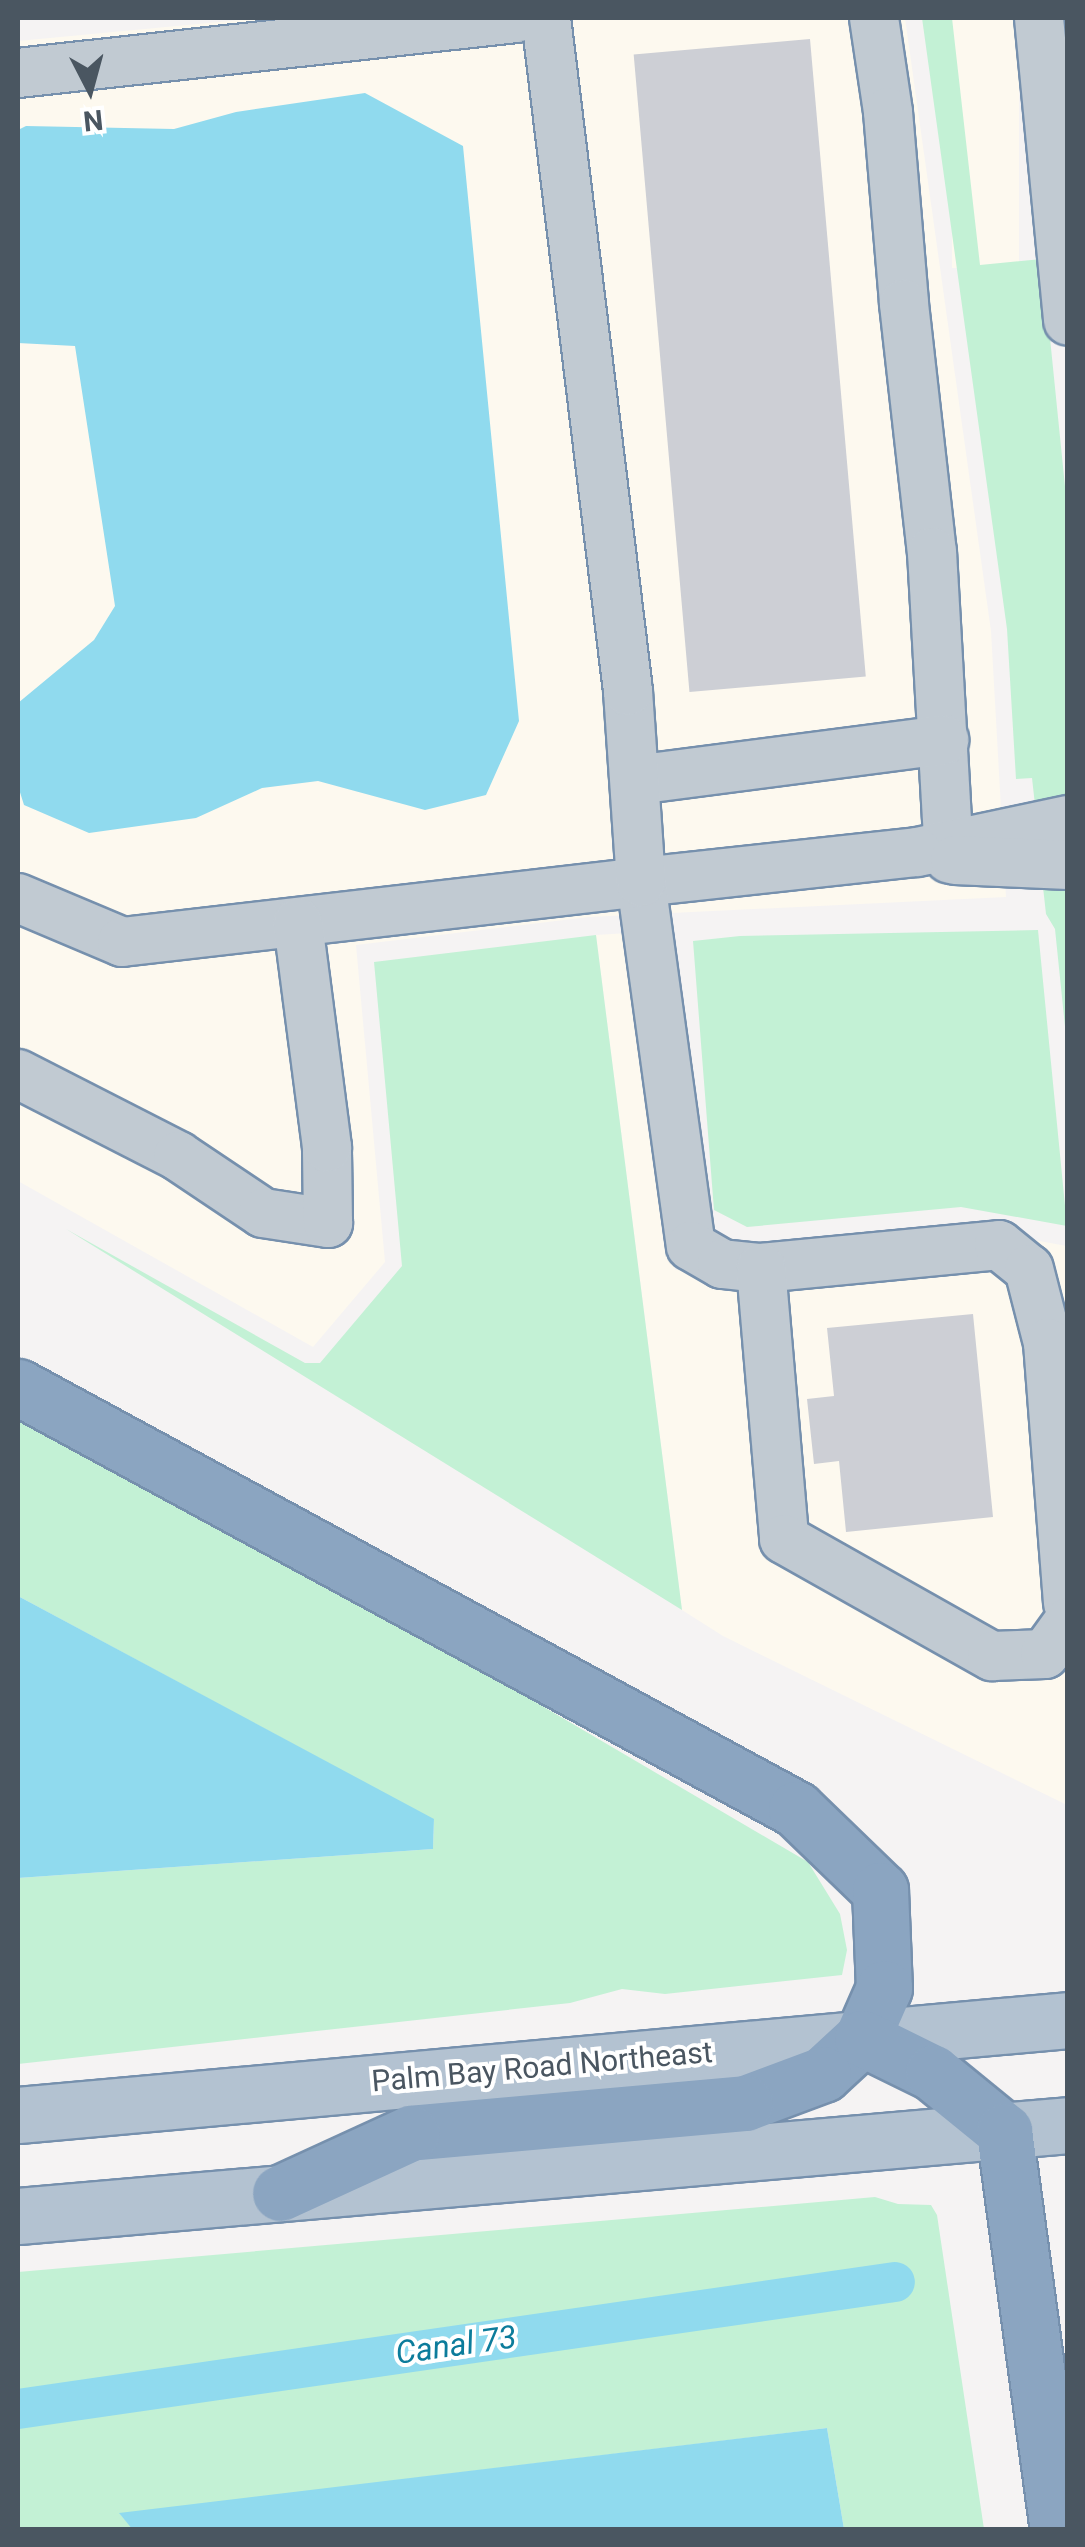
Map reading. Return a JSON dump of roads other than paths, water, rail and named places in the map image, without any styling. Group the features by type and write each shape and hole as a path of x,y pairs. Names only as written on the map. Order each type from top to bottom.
{"highway":[{"path":"18,1387 796,1809 880,1890 884,1988 862,2038 823,2074 746,2102 411,2133 280,2193"},
{"path":"862,2038 933,2074 1004,2131 1058,2530"}],"main road":[{"name":"Palm Bay Road Northeast","path":"18,2115 1068,2020"},
{"path":"18,2216 1068,2124"}],"street":[{"path":"18,73 516,18"},
{"path":"546,18 635,780 641,882 691,1246 722,1264 761,1268 999,1245 1029,1269 1048,1343 1068,1603"},
{"path":"874,18 888,112 904,304 932,552 944,740 938,853"},
{"path":"1039,18 1068,321"},
{"path":"635,780 944,740"},
{"path":"18,898 122,942 641,882 938,853 1068,820"},
{"path":"938,853 1068,865"},
{"path":"18,1074 178,1156 262,1213 328,1223 327,1148 298,923"},
{"path":"761,1268 784,1539 992,1656 1046,1654 1068,1622"}],"water":[{"path":"365,93 463,146 519,721 486,795 425,810 318,781 262,788 196,818 89,833 24,805 18,786 18,703 94,640 115,606 75,346 18,343 18,130 26,126 174,129 236,112"},
{"path":"18,1596 434,1819 433,1849 18,1878"},
{"path":"827,2428 844,2529 133,2530 119,2513"}],"waterway":[{"name":"Canal 73","path":"18,2409 895,2282"}]}
